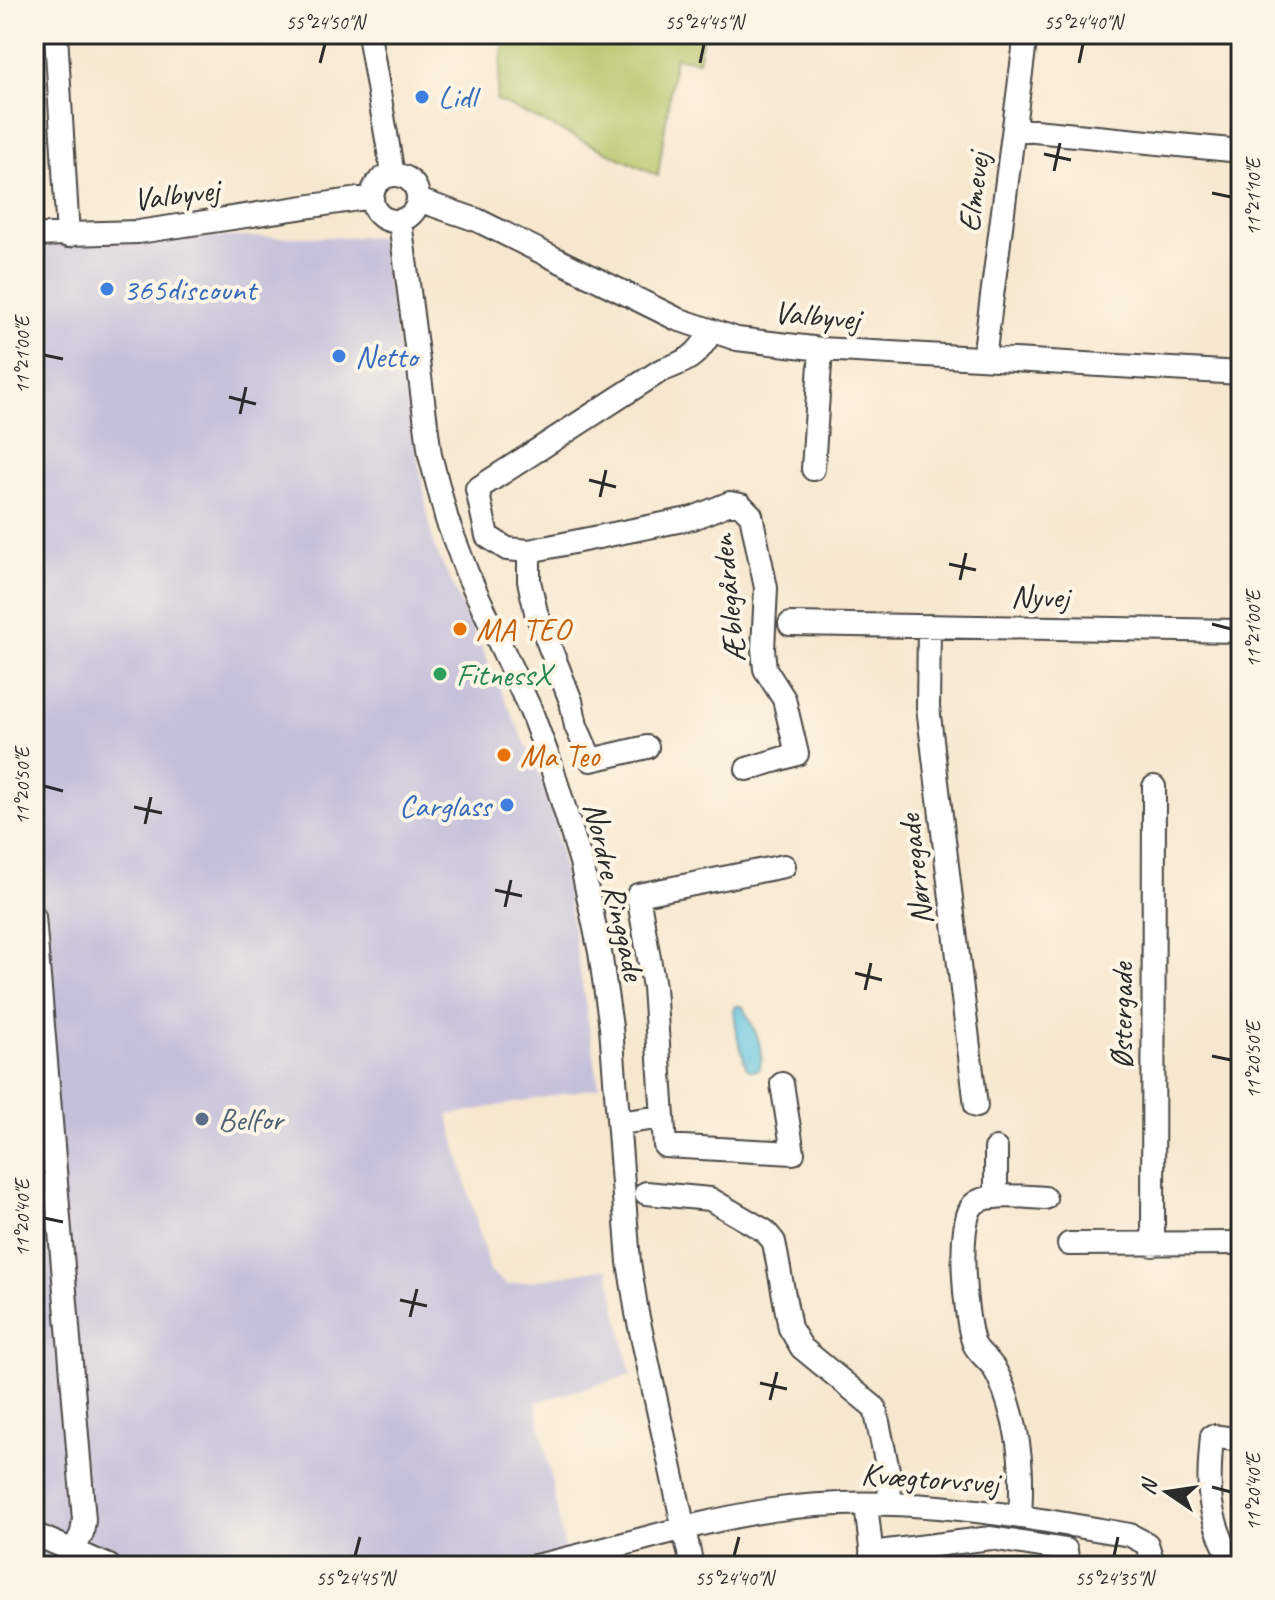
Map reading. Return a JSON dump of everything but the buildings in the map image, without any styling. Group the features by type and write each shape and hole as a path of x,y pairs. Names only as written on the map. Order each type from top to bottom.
{"street":[{"path":"56,34 68,236"},
{"path":"369,34 393,175"},
{"name":"Elmevej","path":"984,358 1026,34"},
{"path":"1014,129 1241,151"},
{"path":"393,175 411,181 417,190 418,200 413,213 400,221 380,216 372,197 377,184 393,175"},
{"name":"Valbyvej","path":"34,235 68,236 177,227 372,197"},
{"name":"Valbyvej","path":"418,200 477,220 677,319 711,332 769,344 821,349 1241,373"},
{"name":"Nordre Ringgade","path":"400,221 430,455 447,520 467,573 531,711 581,862 600,952 611,1027 629,1262 637,1313 692,1566"},
{"name":"Æblegården","path":"711,332 700,351 685,362 660,371 477,489 487,536 507,549 529,551 693,518 730,503 741,505 751,515 766,588 765,669 784,699 797,754 747,769"},
{"path":"813,469 821,349"},
{"path":"529,551 529,581 536,613 571,701 577,730 591,760 647,747"},
{"name":"Nyvej","path":"790,624 1241,631"},
{"name":"Nørregade","path":"929,626 928,707 976,1106"},
{"name":"Østergade","path":"1153,1245 1154,787"},
{"name":"Nordre Ringgade","path":"782,1084 793,1153 665,1146 654,987 638,895 784,866"},
{"path":"34,917 84,1520 74,1550"},
{"path":"619,1123 663,1117"},
{"path":"996,1149 996,1197"},
{"path":"646,1193 710,1199 765,1231 774,1242 790,1328 802,1348 875,1408 889,1475 890,1504"},
{"path":"1020,1517 1023,1474 1012,1415 994,1368 975,1346 967,1315 963,1251 967,1219 974,1205 986,1198 996,1197 1045,1198"},
{"path":"1069,1244 1241,1243"},
{"path":"1234,1566 1211,1514 1208,1479 1212,1436 1241,1440"},
{"path":"866,1504 872,1560 991,1538 1066,1550 1068,1566"},
{"name":"Kvægtorvsvej","path":"535,1566 683,1528 772,1510 866,1504 951,1507 1130,1535 1147,1544 1154,1566"},
{"path":"34,1534 109,1566"}],"shaded area":[{"path":"34,237 379,237 433,543 552,801 599,1087 448,1115 490,1272 507,1285 608,1268 631,1375 536,1402 568,1566 34,1566"}],"green space":[{"path":"505,34 703,34 698,61 675,57 658,176 496,100"}],"water":[{"path":"736,1006 742,1006 758,1038 761,1063 758,1070 749,1070 746,1066 737,1035"}],"place":[{"name":"Lidl","path":"422,97"},
{"name":"365discount","path":"107,289"},
{"name":"Netto","path":"339,356"},
{"name":"MA TEO","path":"460,629"},
{"name":"FitnessX","path":"440,674"},
{"name":"Ma Teo","path":"504,755"},
{"name":"Carglass","path":"507,805"},
{"name":"Belfor","path":"202,1119"}]}
